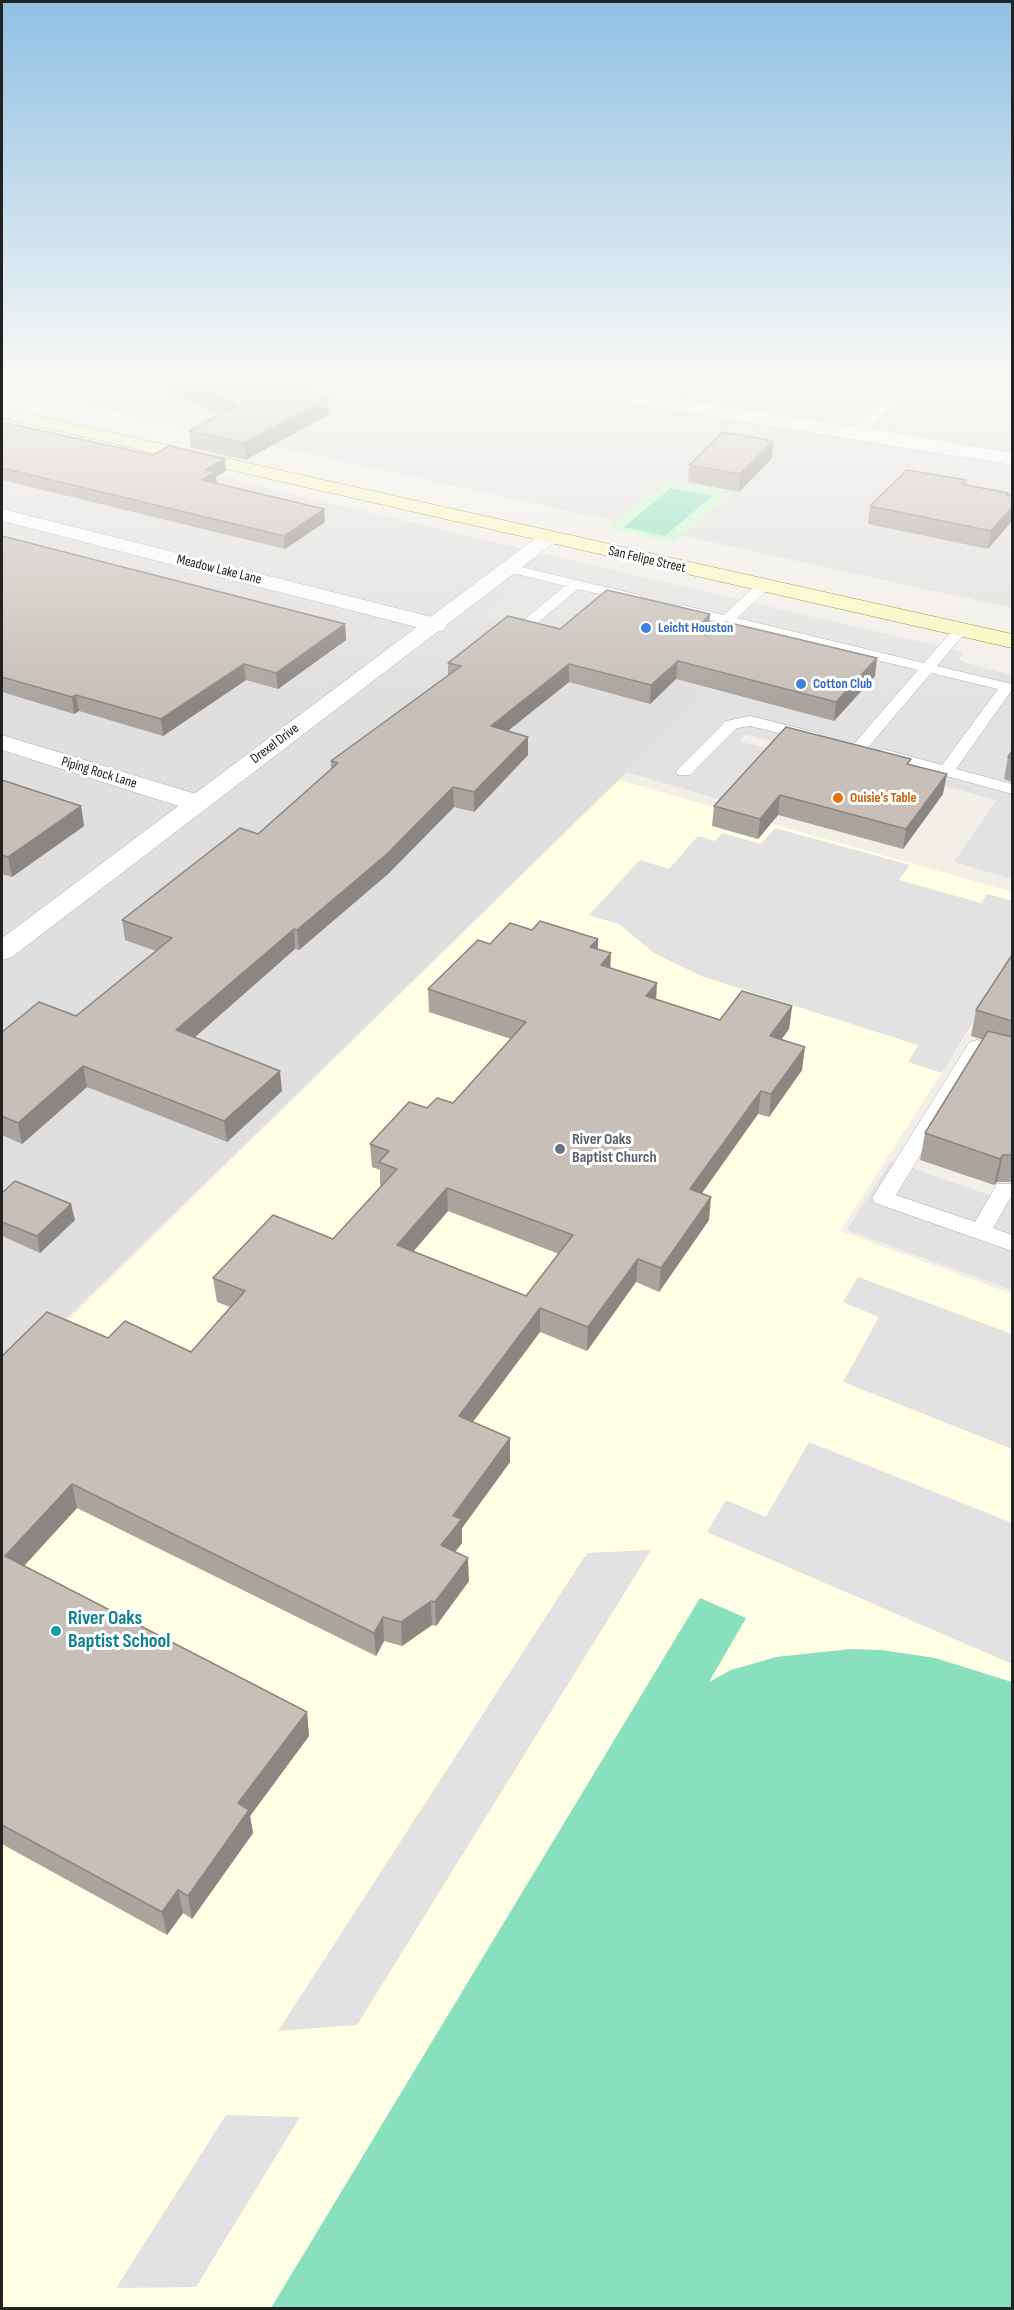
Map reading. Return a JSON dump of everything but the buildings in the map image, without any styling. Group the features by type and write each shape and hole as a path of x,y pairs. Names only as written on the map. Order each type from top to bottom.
{"main road":[{"name":"San Felipe Street","path":"324,487 1012,641"}],"street":[{"name":"Meadow Lake Lane","path":"2,515 436,625"},
{"name":"Drexel Drive","path":"2,951 436,625 548,538"},
{"name":"Piping Rock Lane","path":"2,742 197,803"}],"lane":[{"path":"509,568 1007,687 946,771"},
{"path":"530,622 575,584"},
{"path":"719,634 763,586"},
{"path":"960,630 928,668 853,746 1012,789"},
{"path":"684,772 732,724 750,721 826,740"},
{"path":"1012,1057 977,1046 883,1198 1012,1243"},
{"path":"980,1232 1005,1189"}],"shaded area":[{"path":"2,487 262,487 557,557 483,615 724,677 2,1381"},
{"path":"458,487 1012,487 1012,608"},
{"path":"557,557 964,652 959,659 966,663 1012,675 1012,684 1008,689 1012,691 1012,766 1004,780 1012,782 1012,879 954,862 997,800 746,734 739,741 778,752 732,803 623,771 708,687 834,721 736,632 609,601 568,636 482,615"},
{"name":"River Oaks Baptist School","path":"619,780 1012,892 1012,964 840,1231 1012,1294 1012,2308 2,2308 2,1385"},
{"path":"775,828 910,865 899,880 981,903 987,894 1012,901 1012,959 942,1073 908,1062 918,1045 701,976 654,953 619,924 589,915 640,860 669,869 698,836 715,841 722,833 761,844"},
{"path":"891,1161 1012,1203 1012,1290 847,1230"},
{"path":"858,1277 1012,1334 1012,1449 843,1382 879,1317 843,1302"},
{"path":"809,1442 1012,1523 1012,1664 707,1532 726,1500 766,1517"},
{"path":"651,1550 357,2025 278,2031 587,1553"},
{"path":"226,2115 300,2117 196,2287 116,2288"}],"green space":[{"path":"659,487 702,487 733,493 673,543 607,528"},
{"path":"671,488 712,496 665,536 624,527"},
{"path":"700,1598 746,1618 709,1682 731,1670 776,1657 851,1649 882,1650 935,1658 1012,1682 1012,2308 271,2308"}],"place":[{"name":"Leicht Houston","path":"646,628"},
{"name":"Cotton Club","path":"801,684"},
{"name":"Ouisie's Table","path":"838,798"},
{"name":"River Oaks Baptist Church","path":"560,1149"},
{"name":"River Oaks Baptist School","path":"56,1631"}]}
